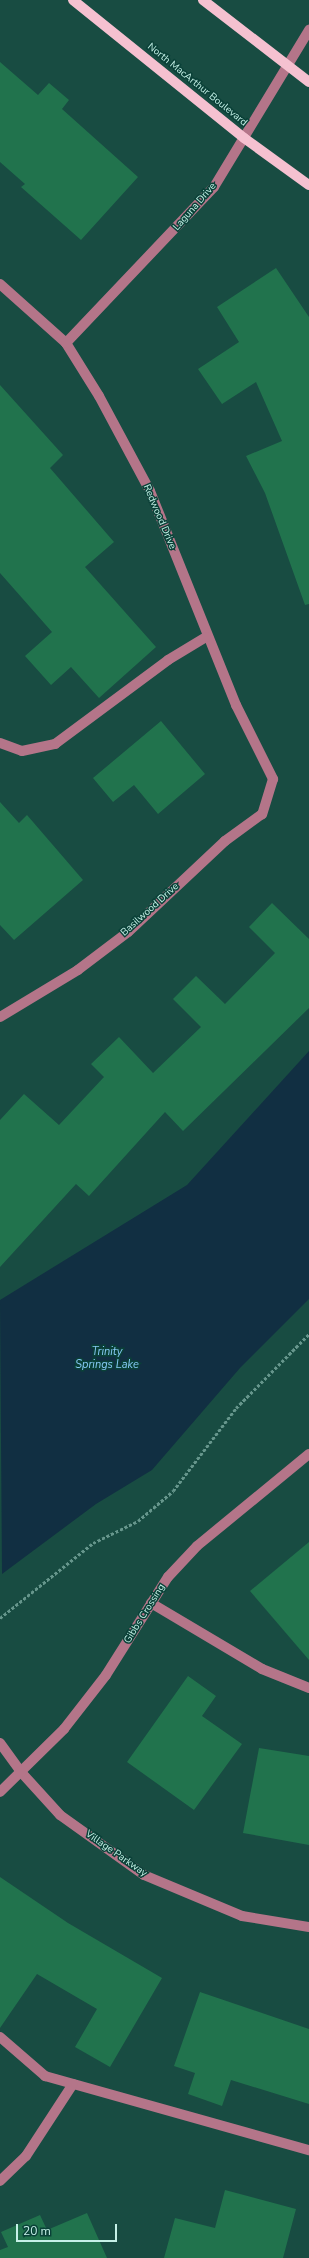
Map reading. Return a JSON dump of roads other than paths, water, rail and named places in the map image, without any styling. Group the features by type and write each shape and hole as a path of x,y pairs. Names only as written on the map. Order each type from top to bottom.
{"main road":[{"name":"North MacArthur Boulevard","path":"73,0 244,138 309,185"},
{"path":"204,0 309,82"}],"street":[{"name":"Laguna Drive","path":"66,343 214,187 309,30"},
{"name":"Redwood Drive","path":"0,284 66,343 99,396 150,491 206,637 236,705 273,779"},
{"path":"0,743 22,751 55,744 168,660 206,637"},
{"name":"Basilwood Drive","path":"0,1017 78,970 128,932 225,841 262,814 273,779"},
{"name":"Gibbs Crossing","path":"0,1792 64,1729 106,1675 168,1577 197,1546 309,1454"},
{"path":"151,1603 262,1669 309,1688"},
{"name":"Village Parkway","path":"0,1743 21,1772 60,1815 144,1875 242,1916 309,1927"},
{"path":"0,2037 45,2076 309,2150"},
{"path":"0,2181 26,2156 73,2084"}],"water":[{"name":"Trinity Springs Lake","path":"309,1051 309,1299 240,1368 152,1470 96,1504 2,1574 0,1300 187,1185"}]}
